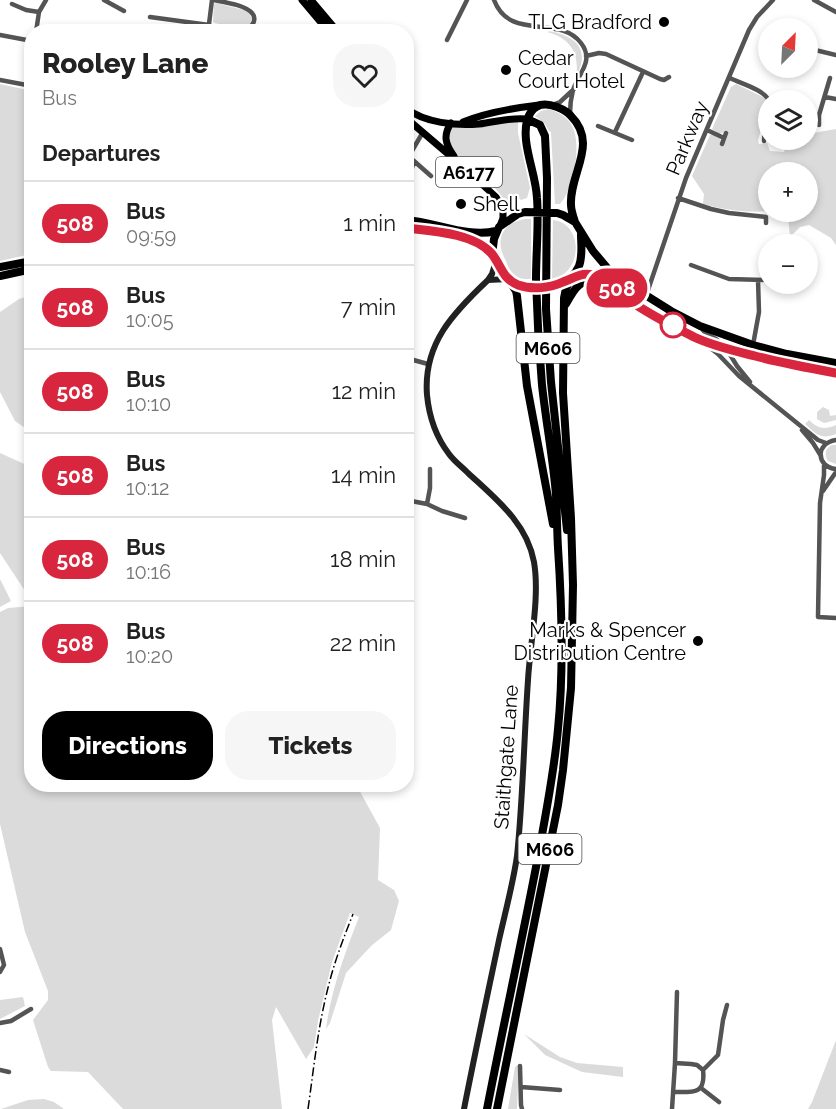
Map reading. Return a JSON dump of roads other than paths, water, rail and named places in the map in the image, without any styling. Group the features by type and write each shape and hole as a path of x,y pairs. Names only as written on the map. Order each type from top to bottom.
{"highway":[{"path":"527,119 531,111 539,105 547,104 561,108 570,114 579,126 582,133 582,155 571,206 575,222 581,233 609,270 646,296 700,326 753,345 836,363"},
{"name":"M606","path":"487,1109 531,896 554,767 562,645 556,498 542,386 538,318 537,194 528,152 525,129 527,119 538,124 545,136 547,328 573,585"},
{"path":"414,220 482,234 498,229 518,214 525,212 557,213 575,222"},
{"path":"414,229 434,231 479,243 494,258 508,280 525,286 550,286 588,274 600,277 639,306 697,338 726,348 836,373"},
{"name":"A6177","path":"494,258 498,229"},
{"path":"573,277 581,262 581,233"},
{"path":"0,267 24,262"},
{"path":"0,276 24,271"},
{"name":"M606","path":"497,1109 560,794 571,688 572,518 563,393 565,294 573,277"},
{"name":"M606","path":"508,280 517,296 527,386 558,545"},
{"name":"M606","path":"565,307 573,290 587,281 599,281 622,293"}],"main road":[{"path":"302,0 322,24"},
{"path":"311,0 331,24"},
{"path":"461,123 475,117 539,105"},
{"path":"414,113 425,119 451,123 479,124 513,118 527,119"},
{"path":"451,123 446,132 446,144 461,165"},
{"name":"A6177","path":"414,125 495,197 503,209 503,218 498,229"}],"street":[{"path":"37,24 39,12 46,0"},
{"path":"104,0 124,11"},
{"path":"209,24 212,0 245,8 252,12 254,16 252,24"},
{"path":"447,40 467,0"},
{"path":"494,0 502,14 514,22 553,29 574,36 582,45 586,56 584,69 574,89 570,114"},
{"name":"Parkway","path":"646,296 678,198 749,30 757,17 773,0"},
{"path":"814,0 836,12"},
{"path":"12,4 39,12"},
{"path":"150,17 202,24"},
{"path":"0,35 24,40"},
{"path":"818,51 836,56"},
{"path":"586,56 606,54 660,79 664,80 669,76"},
{"path":"615,132 643,72"},
{"path":"730,78 758,92"},
{"path":"819,125 819,115 830,78"},
{"path":"0,80 24,84"},
{"path":"552,105 560,102 574,89"},
{"path":"825,96 836,99"},
{"path":"598,126 632,140"},
{"path":"414,142 419,130"},
{"path":"707,130 725,135 722,144"},
{"path":"414,161 431,176"},
{"path":"678,198 729,213 766,217 766,223"},
{"name":"Staithgate Lane","path":"464,1109 516,858 535,571 531,551 517,522 450,454 436,432 428,407 426,382 428,364 434,345 443,329 488,280 494,270 494,258"},
{"path":"691,264 729,279 758,280"},
{"path":"488,280 508,280"},
{"path":"753,345 759,312 758,294"},
{"path":"700,326 705,333 726,348 755,388"},
{"path":"697,338 718,354 739,376 818,440 826,443"},
{"path":"414,360 428,364"},
{"path":"783,411 807,436 821,456 824,465 819,542 818,617 836,618"},
{"path":"821,456 822,448 826,443 836,440"},
{"path":"821,493 836,471 824,465"},
{"path":"427,504 430,469"},
{"path":"414,502 465,518"},
{"path":"0,949 3,965 0,972"},
{"path":"672,1109 677,992"},
{"path":"703,1070 718,1055 723,1020 728,1005"},
{"path":"0,1023 11,1021 32,1009"},
{"path":"673,1092 687,1092 701,1088 704,1082 703,1070 697,1065 675,1063"},
{"path":"520,1066 522,1109"},
{"path":"0,1070 9,1072"},
{"path":"521,1086 560,1090"},
{"path":"701,1088 719,1102"}],"railway":[{"path":"308,1109 325,999 331,975 353,914"}],"place":[{"name":"TLG Bradford","path":"664,22"},
{"name":"Cedar Court Hotel","path":"506,70"},
{"name":"Shell","path":"461,204"},
{"name":"Marks & Spencer Distribution Centre","path":"698,641"}]}
